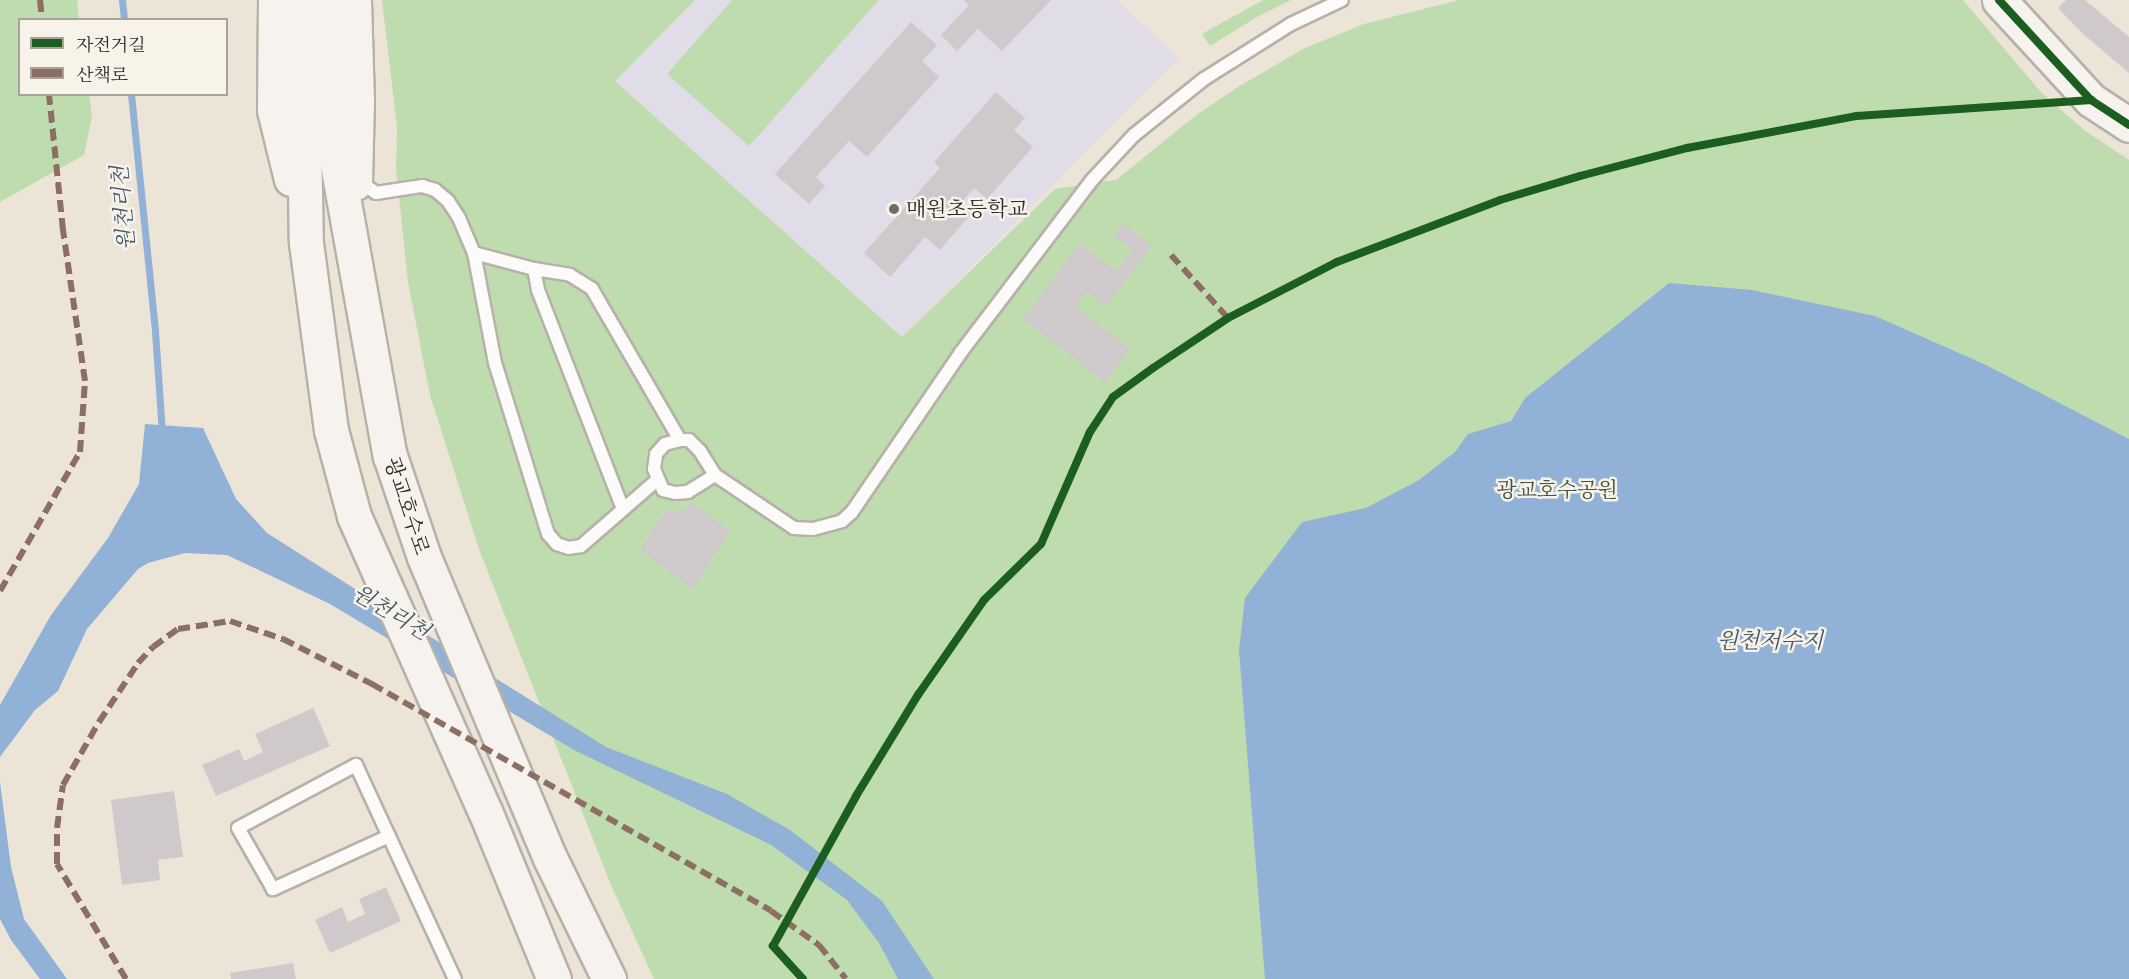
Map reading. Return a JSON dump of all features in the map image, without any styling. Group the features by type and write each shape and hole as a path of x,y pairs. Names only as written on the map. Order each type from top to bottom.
{"main road":[{"path":"275,0 274,110 306,243 331,430 354,516 485,812 554,979"},
{"path":"302,0 306,243"},
{"name":"광교호수로","path":"327,0 326,102 353,242 360,305 390,456 424,557 550,858 609,979"},
{"path":"353,242 357,100 354,0"},
{"path":"1999,0 2091,100 2129,125"}],"lane":[{"path":"715,475 688,492 663,490 654,469 656,454 665,444 689,440 700,451 715,475 794,528 813,529 842,521 852,512 961,352 1092,180 1134,135 1204,79 1291,24 1342,0"},
{"path":"355,177 376,193 422,186 435,190 448,201 459,218 474,253 495,363 548,534 557,544 569,548 581,546 597,535 657,480"},
{"path":"474,253 534,269 570,275 592,289 680,440"},
{"path":"534,269 538,290 623,509"},
{"path":"389,836 273,889 238,828 356,765 389,836 455,979"}],"shaded area":[{"name":"매원초등학교","path":"695,0 1116,0 1179,58 902,337 615,81"}],"green space":[{"path":"0,0 77,0 79,18 18,18 18,96 89,96 92,116 84,155 0,202"},
{"name":"광교호수공원","path":"382,0 695,0 615,81 902,337 1055,189 1116,180 1195,116 1238,87 1305,48 1364,24 1459,0 1963,0 2040,91 2084,130 2129,160 2129,979 654,979 611,885 480,552 430,395 408,282 396,169 397,127"},
{"path":"732,0 879,0 749,146 667,74"},
{"path":"1263,0 1291,0 1257,17 1210,46 1202,34"}],"water":[{"name":"원천저수지","path":"1669,283 1752,290 1875,316 1986,365 2129,439 2129,979 1265,979 1239,650 1245,598 1302,522 1366,508 1419,480 1455,452 1468,434 1511,421 1525,398"},
{"path":"145,424 203,428 236,499 267,533 492,676 606,747 727,794 790,830 882,901 934,979 898,979 879,943 847,900 771,845 574,750 330,604 227,555 185,553 148,563 138,569 87,629 58,691 35,710 0,757 0,705 51,615 108,538 139,484"},
{"path":"0,782 11,867 24,919 67,979 40,979 11,940 0,919"}],"building":[{"path":"964,0 1051,0 1002,51 978,29 957,51 941,35 969,5"},
{"path":"2066,0 2085,0 2129,37 2129,73 2083,34 2058,8"},
{"path":"911,22 937,45 922,61 939,77 867,157 849,141 816,177 825,186 809,204 775,174"},
{"path":"996,92 1025,118 1014,130 1033,147 987,199 974,188 960,204 971,214 940,250 925,237 890,277 864,253 940,168 934,162"},
{"path":"1123,224 1152,246 1106,306 1087,291 1075,307 1130,349 1105,382 1023,319 1080,244 1116,271 1133,250 1114,236"},
{"path":"692,503 730,531 693,589 640,550 666,510 679,513"},
{"path":"313,708 330,746 216,796 202,765 239,749 244,761 263,752 255,734"},
{"path":"174,791 183,857 158,860 160,880 122,885 111,800"},
{"path":"386,887 401,921 330,953 315,920 342,907 348,922 365,914 359,899"},
{"path":"293,963 296,979 231,979 230,973"}],"waterway":[{"name":"원천리천","path":"122,0 124,18"},
{"name":"원천리천","path":"131,96 155,331 162,433"}],"marked path":[{"path":"40,0 42,18"},
{"path":"0,591 80,452 85,381 63,230 49,96"},
{"path":"1171,255 1228,318"},
{"path":"126,979 57,864 57,828 63,785 99,722 138,663 153,647 178,629 230,621 283,639 372,684 771,911 819,945 846,979"}],"cycle path":[{"path":"1999,0 2091,100 2129,125"},
{"path":"803,979 773,946 856,796 918,695 984,600 1041,544 1090,432 1113,397 1153,368 1228,318 1337,262 1500,200 1580,176 1687,148 1857,116 2091,100"}],"place":[{"name":"매원초등학교","path":"894,209"}]}
